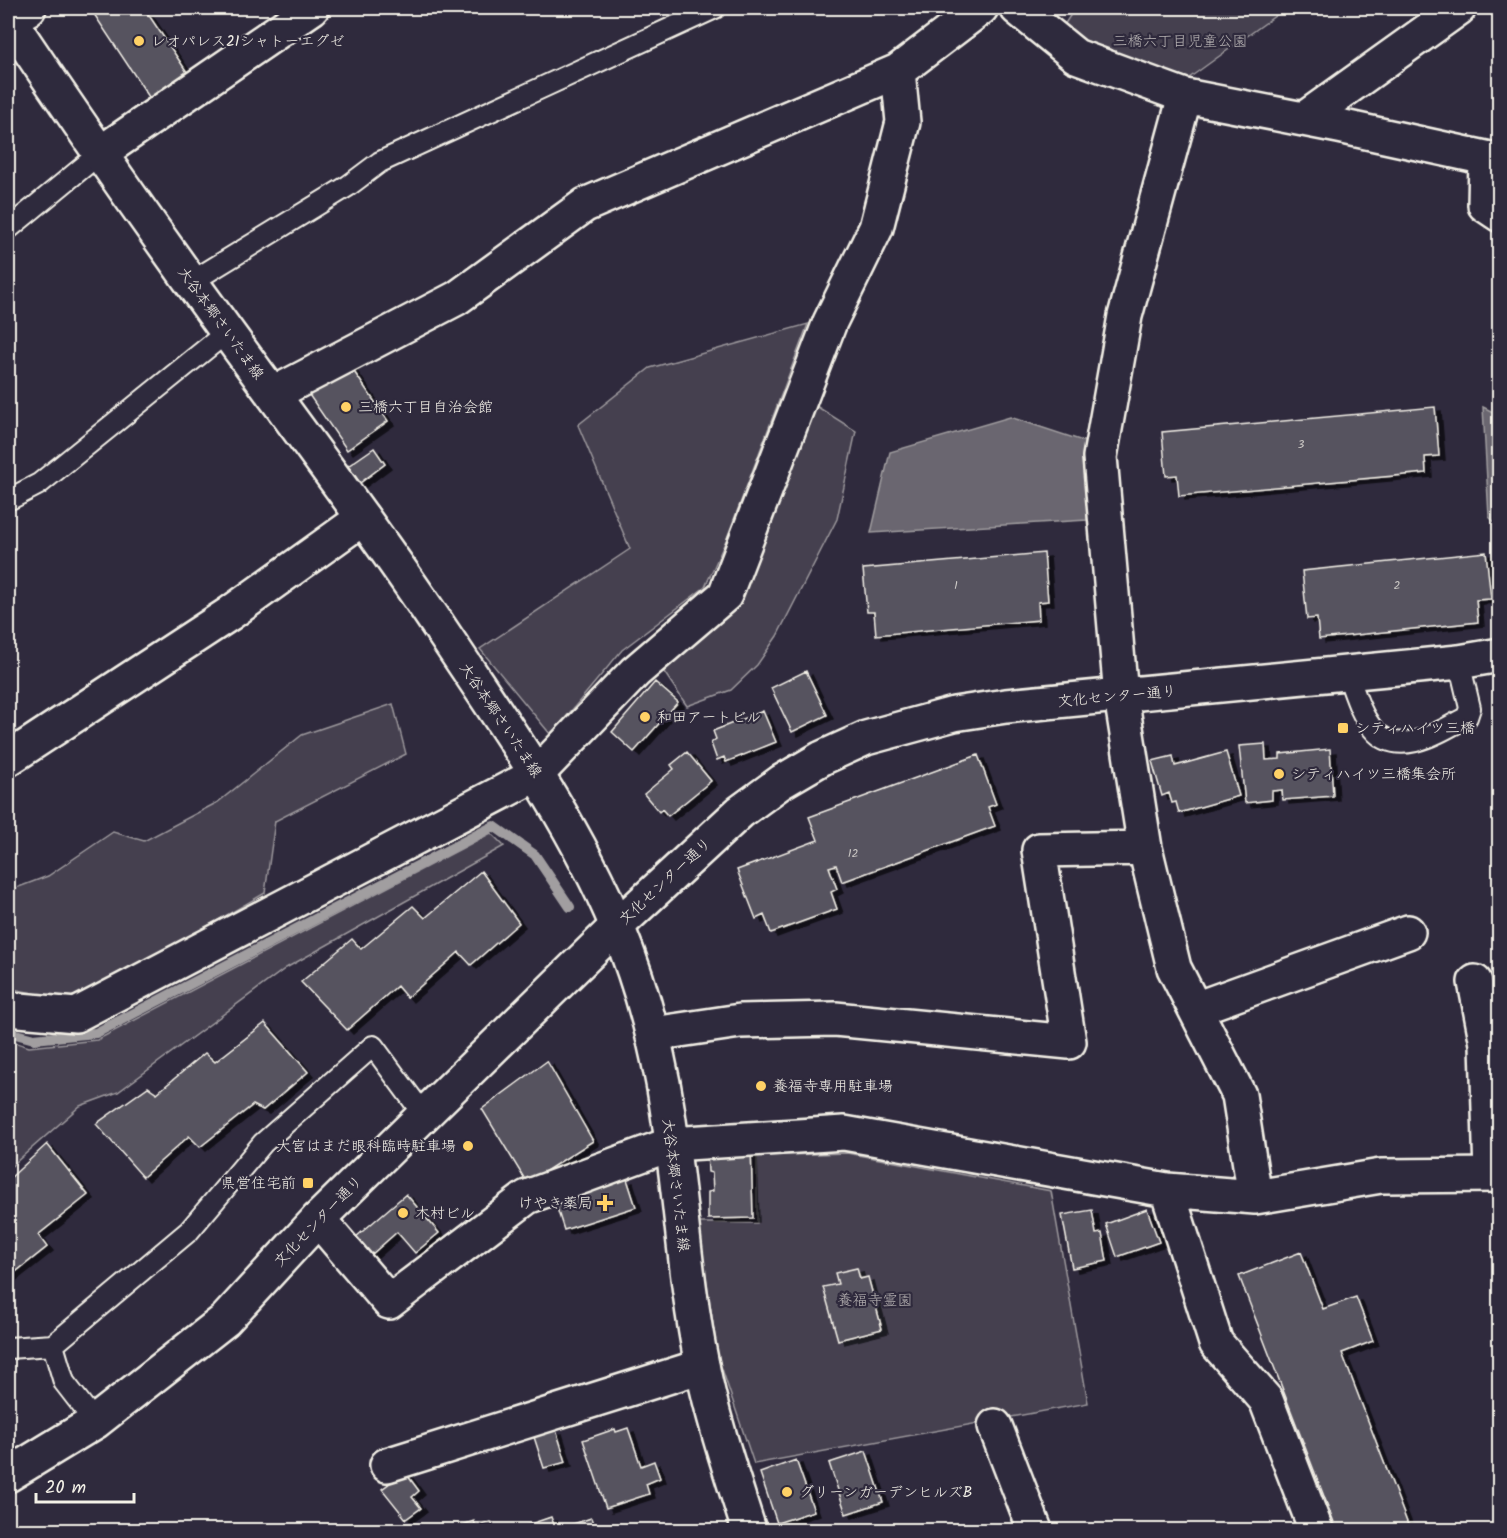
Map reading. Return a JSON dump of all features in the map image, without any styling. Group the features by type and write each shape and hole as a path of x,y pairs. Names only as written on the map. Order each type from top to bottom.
{"street":[{"path":"99,154 312,8"},
{"path":"273,394 457,298 585,205 898,71 946,18 981,8"},
{"path":"1017,8 1077,56 1185,96 1493,159 1485,205 1500,215"},
{"path":"1304,119 1459,8"},
{"name":"大谷本郷さいたま線","path":"15,15 99,154 408,580 568,824 617,926 639,986 653,1034 664,1087 689,1287 702,1366 720,1438 749,1530"},
{"path":"8,1009 76,1015 537,774 635,672 725,595 830,322 876,228 903,122 898,71"},
{"path":"1185,96 1125,316 1100,457 1121,696 1144,848 1174,968 1239,1095 1255,1197"},
{"path":"8,759 229,614 363,518"},
{"name":"文化センター通り","path":"8,1474 94,1422 225,1320 318,1220 617,926 740,812 822,758 866,738 954,714 1006,706 1459,662 1500,655"},
{"path":"653,1034 740,1021 834,1019 1070,1042 1039,850 1144,848"},
{"path":"1195,1009 1408,932"},
{"path":"318,1220 389,1302 527,1197 671,1144 844,1133 1167,1190 1255,1197 1381,1176 1496,1175 1493,1042 1475,982"},
{"path":"1167,1190 1216,1343 1266,1400 1316,1530"},
{"path":"387,1465 702,1366"},
{"path":"995,1426 1035,1530"}],"lane":[{"path":"191,282 348,186 380,162 715,8"},
{"path":"8,229 99,154"},
{"path":"8,500 39,484 227,332"},
{"path":"1347,673 1373,730 1383,738 1399,742 1416,742 1467,717 1470,708 1459,662"},
{"path":"8,1348 52,1345 189,1231 263,1143 374,1046 424,1114"},
{"path":"52,1345 64,1382 94,1422"}],"green space":[{"name":"三橋六丁目児童公園","path":"1075,8 1286,8 1189,78 1099,51 1064,25"},
{"path":"808,324 727,538 705,587 622,650 551,735 480,649 630,549 578,425 650,368"},
{"path":"816,406 856,431 837,519 777,636 757,665 731,690 687,706 660,666 728,605"},
{"path":"393,704 406,754 275,821 265,893 77,1002 8,988 8,891 48,876 113,832 144,841 218,802 302,735"},
{"path":"491,833 504,846 286,968 118,1092 80,1106 8,1169 8,1040 29,1047 97,1040"},
{"name":"養福寺霊園","path":"847,1153 1051,1191 1088,1403 754,1464 718,1357 698,1223 757,1223 757,1156"}],"shaded area":[{"path":"1483,407 1499,415 1499,526 1489,517"},
{"path":"1010,417 1086,442 1087,520 871,533 890,452"}],"building":[{"name":"レオパレス21シャトーエグゼ","path":"90,8 144,8 189,75 151,100"},
{"path":"348,363 388,421 347,450 307,392"},
{"path":"1435,407 1439,456 1425,457 1426,473 1179,496 1177,475 1166,476 1162,432"},
{"path":"374,448 385,464 360,483 348,466"},
{"path":"1486,552 1491,599 1476,600 1478,622 1319,639 1317,618 1307,619 1302,571"},
{"path":"1044,553 1048,601 1038,602 1039,620 876,635 874,612 867,612 863,569"},
{"path":"806,671 827,715 792,732 771,688"},
{"name":"和田アートビル","path":"655,682 678,702 634,752 612,732"},
{"path":"763,711 776,742 726,762 724,757 717,760 711,743 716,739 713,731"},
{"path":"1265,744 1266,760 1280,759 1280,754 1330,749 1333,796 1283,800 1282,790 1272,791 1272,800 1245,803 1239,746"},
{"path":"687,752 711,781 668,816 662,809 659,812 644,794 674,769 671,765"},
{"path":"1226,752 1239,796 1179,813 1176,802 1172,803 1169,793 1162,796 1152,761 1173,756 1175,766"},
{"path":"978,755 996,804 988,807 995,826 842,882 836,865 829,867 837,889 831,892 837,909 771,933 764,915 756,919 737,870 818,840 809,817"},
{"path":"481,871 519,923 471,965 459,952 407,998 397,986 347,1030 301,982 352,939 361,949 413,906 425,918"},
{"path":"265,1023 308,1072 263,1110 253,1105 200,1147 189,1136 143,1177 96,1124 148,1087 157,1093 205,1053 215,1062"},
{"path":"547,1061 593,1141 527,1183 482,1109"},
{"path":"47,1144 88,1195 38,1235 47,1247 8,1278 8,1180"},
{"path":"751,1148 753,1218 708,1219 708,1192 713,1191 712,1173 708,1172 707,1150"},
{"path":"627,1179 636,1207 564,1230 555,1202"},
{"name":"木村ビル","path":"406,1194 439,1233 415,1253 397,1232 371,1255 356,1237"},
{"path":"1147,1209 1159,1242 1117,1257 1106,1224"},
{"path":"1092,1210 1096,1234 1102,1233 1107,1261 1072,1268 1062,1215"},
{"path":"1301,1252 1323,1309 1356,1297 1373,1341 1342,1353 1410,1530 1337,1530 1239,1276"},
{"path":"857,1268 860,1279 868,1277 882,1329 838,1340 823,1287 838,1284 835,1273"},
{"path":"628,1428 641,1466 654,1461 660,1478 646,1484 649,1494 606,1508 583,1440 615,1429 616,1432"},
{"path":"556,1430 566,1462 544,1468 534,1437"},
{"path":"866,1451 883,1502 846,1514 829,1463"},
{"name":"グリーンガーデンヒルズB","path":"796,1460 814,1511 777,1523 760,1473"},
{"path":"405,1472 419,1491 412,1497 421,1508 406,1519 382,1489"},
{"path":"551,1517 556,1530 513,1530"},
{"path":"591,1518 596,1530 556,1530"},
{"path":"474,1521 476,1527 491,1522 495,1530 448,1530"}],"waterway":[{"path":"8,1032 34,1039 96,1033 494,826 535,855 570,907"}],"place":[{"name":"レオパレス21シャトーエグゼ","path":"139,41"},
{"name":"三橋六丁目自治会館","path":"346,407"},
{"name":"和田アートビル","path":"645,717"},
{"name":"シティハイツ三橋","path":"1343,728"},
{"name":"シティハイツ三橋集会所","path":"1279,774"},
{"name":"養福寺専用駐車場","path":"761,1086"},
{"name":"大宮はまだ眼科臨時駐車場","path":"468,1146"},
{"name":"県営住宅前","path":"308,1183"},
{"name":"けやき薬局","path":"605,1203"},
{"name":"木村ビル","path":"403,1213"},
{"name":"グリーンガーデンヒルズB","path":"787,1492"}]}
